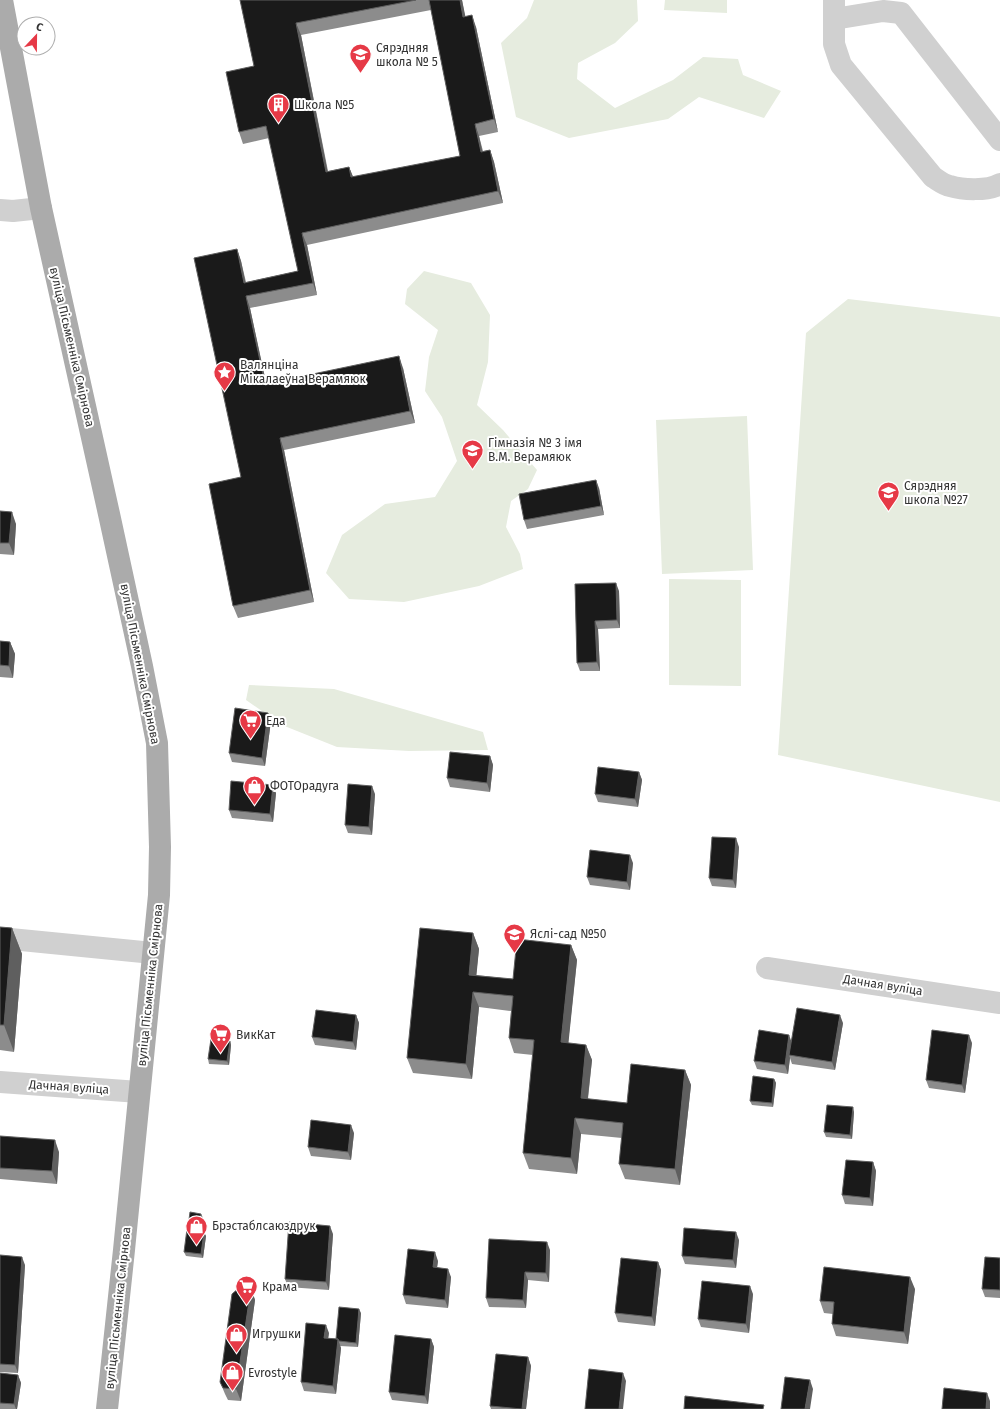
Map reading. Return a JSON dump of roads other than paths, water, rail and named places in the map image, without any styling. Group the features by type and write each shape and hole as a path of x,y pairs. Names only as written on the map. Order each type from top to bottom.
{"main road":[{"name":"вуліца Пісьменніка Смірнова","path":"2,0 41,208 142,666 156,743 160,847 159,895 125,1243 106,1409"}],"street":[{"path":"1000,140 901,13 834,10 834,44 840,65 933,177 949,186 972,189 985,189 1000,184"},
{"path":"0,210 14,211 41,208"},
{"path":"0,938 153,953"},
{"name":"Дачная вуліца","path":"767,968 1000,1003"},
{"name":"Дачная вуліца","path":"0,1082 139,1092"}],"place":[{"name":"Сярэдняя школа № 5","path":"360,74"},
{"name":"Школа №5","path":"279,124"},
{"name":"Валянціна Мікалаеўна Верамяюк","path":"224,392"},
{"name":"Гімназія № 3 імя В.М. Верамяюк","path":"473,470"},
{"name":"Сярэдняя школа №27","path":"889,512"},
{"name":"Еда","path":"251,740"},
{"name":"ФОТОрадуга","path":"254,806"},
{"name":"Яслі-сад №50","path":"514,954"},
{"name":"ВикКат","path":"220,1054"},
{"name":"Брэстаблсаюздрук","path":"196,1246"},
{"name":"Крама","path":"246,1306"},
{"name":"Игрушки","path":"237,1354"},
{"name":"Evrostyle","path":"233,1392"}]}
